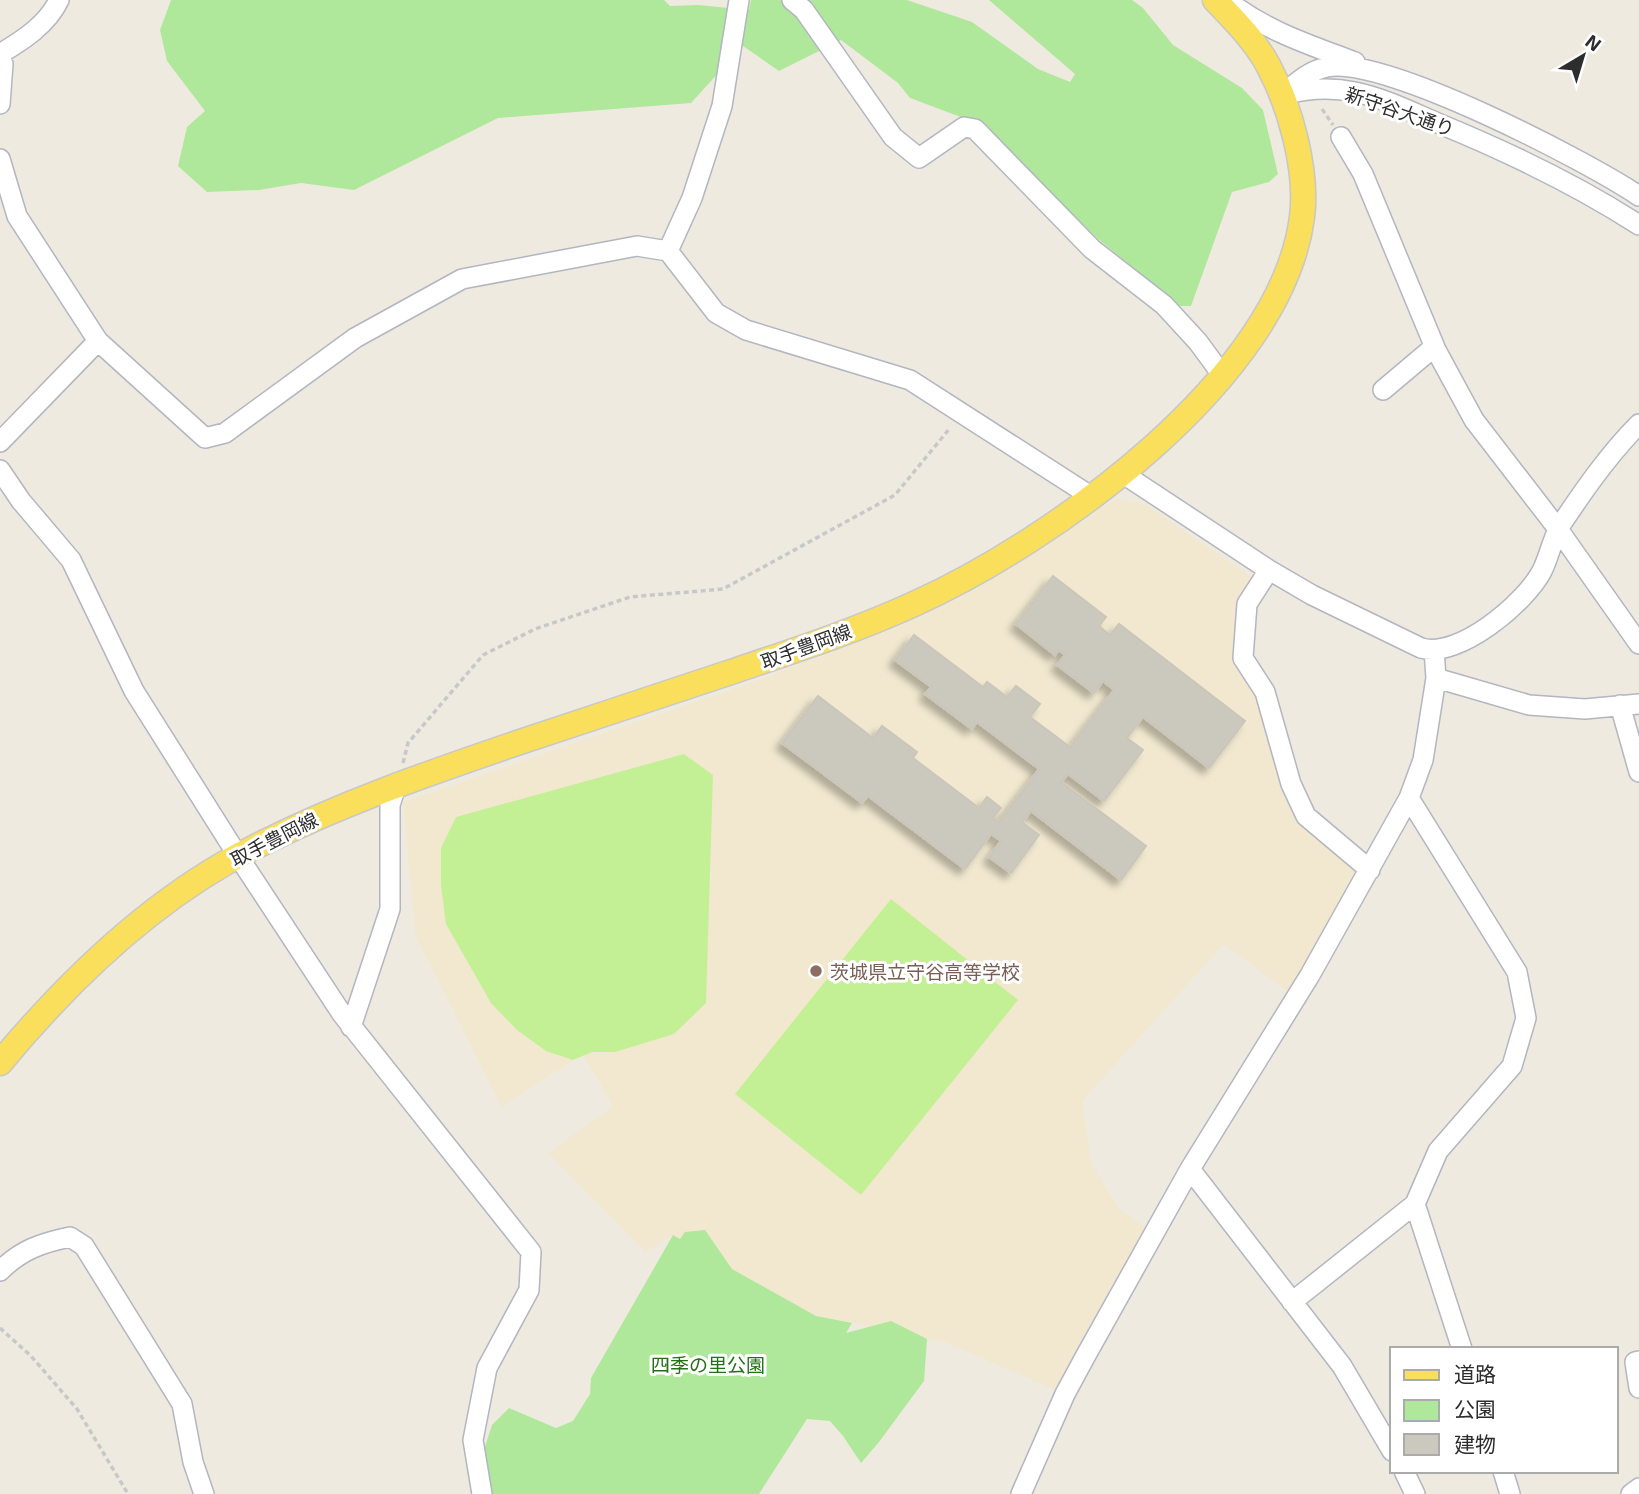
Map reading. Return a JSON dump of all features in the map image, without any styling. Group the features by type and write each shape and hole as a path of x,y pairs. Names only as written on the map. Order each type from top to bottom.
{"main road":[{"name":"取手豊岡線","path":"0,1063 72,982 120,940 200,878 238,856 307,821 397,783 761,662 873,622 917,603 1006,556 1091,497 1174,428 1223,376 1265,317 1281,289 1294,254 1302,216 1300,167 1293,130 1282,95 1259,50 1215,0"}],"street":[{"path":"0,54 26,37 52,14 59,0"},
{"path":"668,251 692,198 722,106 739,0"},
{"path":"792,0 804,10 893,137 919,158 932,152 964,127 975,129 1093,249 1164,305 1198,342 1223,376"},
{"path":"1228,0 1246,16 1277,32 1394,77"},
{"path":"0,60 3,64 0,104"},
{"name":"新守谷大通り","path":"1282,95 1305,75 1328,66 1356,68 1394,77 1584,162 1639,196"},
{"name":"新守谷大通り","path":"1282,95 1312,88 1331,88 1357,92 1405,109 1487,143 1569,184 1639,225"},
{"path":"1341,137 1363,174 1434,346 1474,420 1558,529 1639,644"},
{"path":"0,159 17,216 98,341 205,439 225,433 355,338 462,279 637,246 668,251 716,313 746,330 910,380 1091,497"},
{"path":"0,442 98,341"},
{"path":"1383,390 1434,346"},
{"path":"1122,473 1269,570 1312,595 1421,648 1434,650 1457,644 1514,606 1542,572 1558,529 1616,446 1639,424"},
{"path":"0,470 21,501 71,560 134,691 238,856 351,1027 531,1252 529,1290 487,1368 473,1440 482,1494"},
{"path":"1269,570 1247,604 1243,658 1265,692 1291,784 1306,816 1370,870"},
{"path":"1021,1494 1070,1385 1190,1169 1310,975 1409,798 1423,760 1436,678 1434,650"},
{"path":"1436,678 1529,705 1585,709 1629,704 1639,772"},
{"path":"351,1027 390,909 390,805 397,783"},
{"path":"1292,1301 1415,1204 1438,1151 1512,1066 1526,1018 1517,972 1409,798"},
{"path":"1190,1169 1342,1366 1390,1448"},
{"path":"1415,1204 1461,1347"},
{"path":"0,1271 15,1256 50,1241 69,1237 84,1246 182,1404 193,1462 204,1494"},
{"path":"1639,1361 1635,1363 1639,1388"},
{"path":"1405,1473 1415,1494"},
{"path":"1504,1473 1510,1494"},
{"path":"1632,1494 1639,1488"}],"path":[{"path":"397,783 408,743 483,655 535,629 630,597 723,589 895,495 962,412"},
{"path":"0,1328 31,1356 77,1409 128,1494"}],"shaded area":[{"name":"茨城県立守谷高等学校","path":"1116,499 1143,503 1255,579 1237,602 1243,658 1306,816 1370,870 1296,998 1224,944 1082,1101 1091,1163 1119,1209 1154,1233 1065,1394 945,1342 816,1316 673,1235 645,1252 548,1153 613,1106 583,1054 502,1107 416,938 403,802 756,681 872,636 961,597"}],"green space":[{"path":"171,0 664,0 670,6 698,5 749,10 751,0 907,0 972,22 1038,69 1070,82 1075,74 989,0 1132,0 1143,8 1173,45 1242,88 1263,110 1278,174 1269,182 1232,192 1191,306 1180,306 1097,238 982,125 910,98 898,83 841,40 779,71 743,46 691,103 498,118 354,190 301,183 259,190 207,192 178,166 187,127 205,111 167,61 160,30"},
{"path":"684,754 713,775 706,1003 674,1034 615,1052 592,1052 573,1060 546,1051 517,1030 491,1003 446,924 441,886 441,848 456,817"},
{"path":"891,899 1018,1000 861,1195 735,1094"},
{"name":"四季の里公園","path":"705,1230 732,1269 816,1316 852,1323 846,1333 891,1321 927,1339 924,1381 879,1442 861,1463 830,1421 807,1419 759,1494 491,1494 478,1468 492,1425 509,1408 556,1428 573,1421 590,1394 591,1378 673,1235 680,1239 685,1232"}],"building":[{"path":"1053,576 1106,617 1099,626 1110,635 1119,624 1245,721 1209,768 1143,717 1127,738 1143,750 1104,801 1068,774 1061,782 1146,846 1121,880 1031,811 1022,822 1039,835 1011,873 989,857 1001,841 991,834 965,869 868,796 862,803 782,743 818,696 873,738 882,726 917,752 913,758 979,808 987,797 1001,808 993,818 999,822 1039,769 977,722 972,729 925,694 931,687 895,660 914,635 983,687 987,682 1007,697 1016,686 1040,704 1030,717 1070,747 1114,690 1103,681 1094,693 1057,665 1065,655 1059,650 1055,655 1016,624"}],"place":[{"name":"茨城県立守谷高等学校","path":"816,971"}]}
